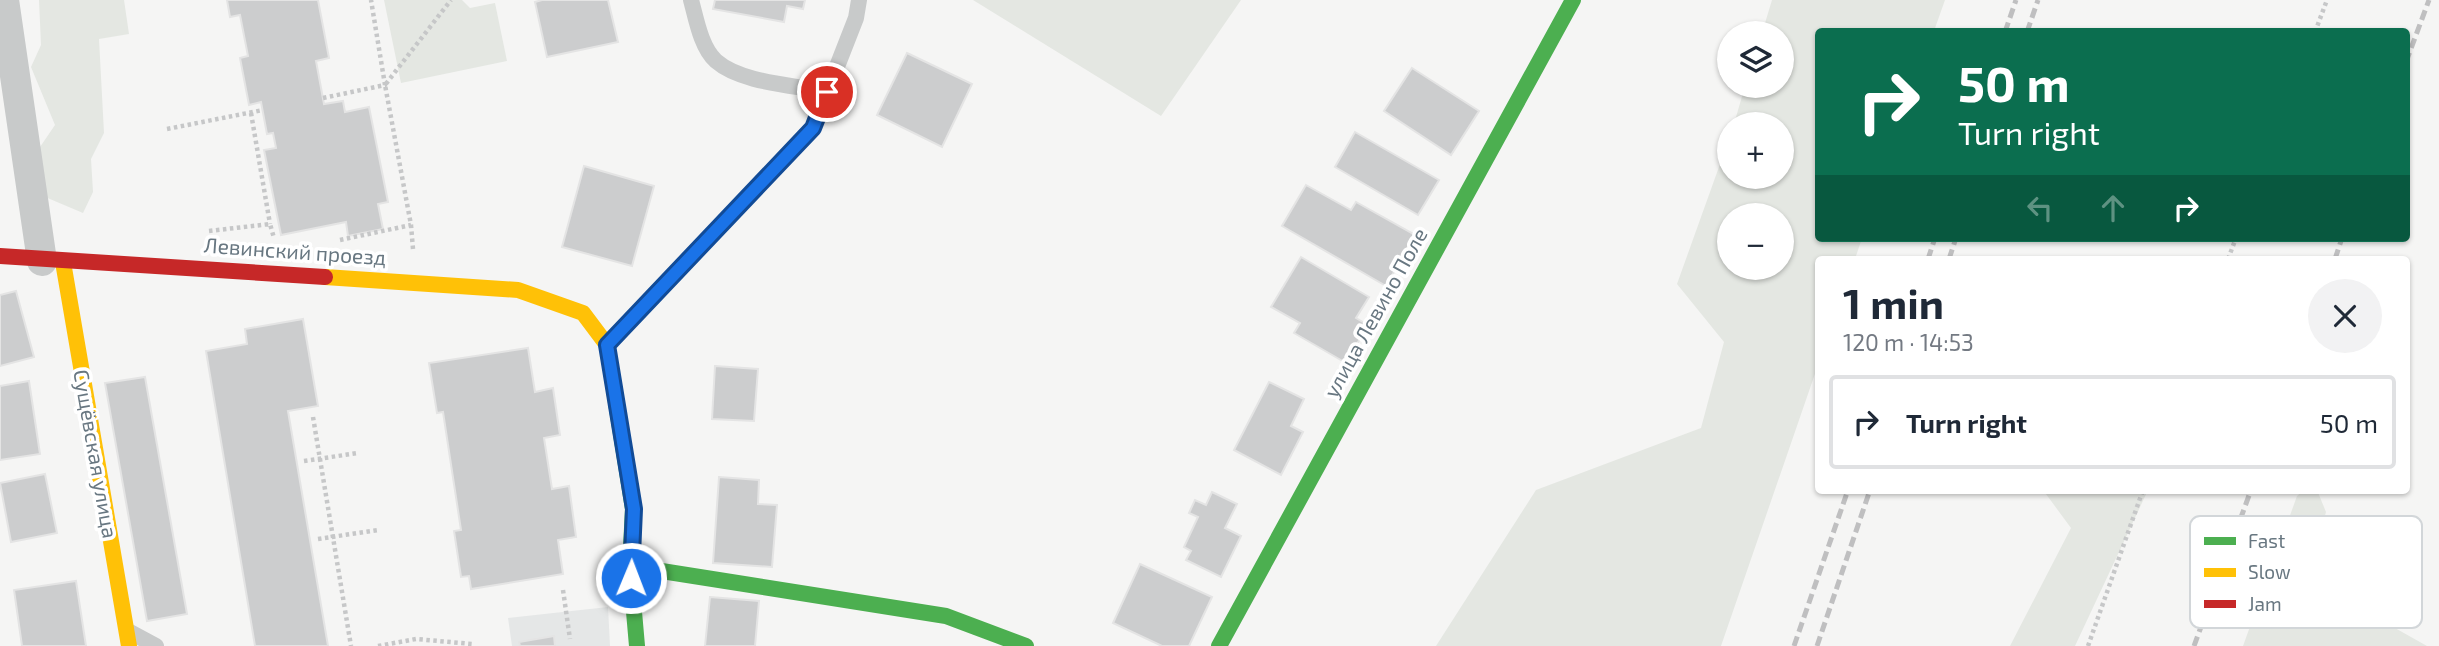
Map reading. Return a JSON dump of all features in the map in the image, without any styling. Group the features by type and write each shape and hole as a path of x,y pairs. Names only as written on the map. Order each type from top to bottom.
{"street":[{"name":"Сущёвская улица","path":"4,0 52,261 127,638"},
{"name":"улица Левино Поле","path":"1219,646 1573,0"},
{"name":"Левинский проезд","path":"0,256 518,289 583,313 607,345"},
{"path":"607,345 634,509 630,566 637,646"},
{"path":"630,566 946,616 1026,646"}],"lane":[{"path":"691,0 702,36 714,60 740,75 827,92"},
{"path":"607,345 813,128 856,18 859,0"},
{"path":"127,638 156,646"}],"path":[{"path":"338,241 411,225 371,0"},
{"path":"323,98 385,85 451,0"},
{"path":"2316,28 2327,0"},
{"path":"167,129 263,110"},
{"path":"251,113 274,239 287,240"},
{"path":"204,232 270,224"},
{"path":"313,417 351,646"},
{"path":"304,461 358,453"},
{"path":"2088,646 2142,494"},
{"path":"318,539 378,530"},
{"path":"563,590 570,639"},
{"path":"378,646 416,639 472,644"}],"shaded area":[{"path":"39,0 124,0 129,34 99,39 104,133 91,159 93,192 83,213 31,191 38,150 55,125 31,67 41,45"},
{"path":"384,0 462,0 470,8 495,3 507,61 401,83"},
{"path":"973,0 1241,0 1161,116"},
{"path":"1772,0 1945,0 1935,28 1815,28 1815,242 1861,242 1856,256 1815,256 1815,374 1721,646 1436,646 1536,490 1701,428 1724,342 1677,284 1717,172 1717,189 1794,189 1794,112 1737,112 1742,98 1794,98 1794,21 1766,21"},
{"path":"2046,494 2146,494 2075,646 2010,646 2071,528"},
{"path":"2319,494 2326,512 2325,516 2290,516 2297,496"},
{"path":"608,607 610,646 512,646 508,618"},
{"path":"2249,628 2395,628 2427,646 2243,646"}],"building":[{"path":"227,0 318,0 329,58 316,61 324,104 343,101 345,112 369,107 388,202 378,204 383,229 348,236 346,222 281,235 264,150 276,148 273,133 267,134 261,102 249,105 240,58 248,56 240,15 230,17"},
{"path":"608,0 618,42 547,57 535,2"},
{"path":"715,0 805,0 803,9 787,6 784,22 713,9"},
{"path":"907,53 972,84 942,147 877,115"},
{"path":"1412,68 1479,111 1451,155 1384,111"},
{"path":"1355,132 1439,180 1418,215 1335,167"},
{"path":"584,166 654,186 632,266 562,247"},
{"path":"1306,185 1351,210 1356,202 1415,235 1386,286 1282,226"},
{"path":"1301,257 1369,297 1356,318 1368,325 1346,363 1294,333 1300,323 1271,307"},
{"path":"16,291 34,357 0,366 0,295"},
{"path":"303,319 318,406 288,411 328,646 255,646 206,351 247,344 245,329"},
{"path":"528,348 535,392 553,388 560,435 544,438 552,489 569,486 576,537 558,540 563,574 471,589 469,576 461,577 454,531 461,530 443,412 437,413 429,363"},
{"path":"715,366 758,369 754,421 712,419"},
{"path":"145,377 187,614 147,621 105,383"},
{"path":"29,381 40,454 0,460 0,386"},
{"path":"1269,382 1304,399 1291,426 1303,432 1281,475 1234,450"},
{"path":"45,474 57,533 11,542 0,483"},
{"path":"719,477 759,480 758,504 777,505 772,567 713,563"},
{"path":"1212,492 1237,504 1225,528 1241,536 1221,577 1186,560 1191,551 1184,547 1198,517 1189,513 1195,500 1206,505"},
{"path":"1140,564 1212,597 1189,646 1162,646 1113,623"},
{"path":"76,581 86,646 22,646 14,590"},
{"path":"710,597 759,601 755,646 705,646"},
{"path":"554,636 555,646 520,646 519,642"}],"railway":[{"path":"2006,28 2016,0"},
{"path":"2028,28 2038,0"},
{"path":"2410,51 2429,0"},
{"path":"1929,256 1934,242"},
{"path":"1950,256 1955,242"},
{"path":"2336,256 2341,242"},
{"path":"1794,646 1847,494"},
{"path":"1817,646 1869,494"},
{"path":"2242,516 2250,494"},
{"path":"2194,646 2201,628"}],"traffic: fast":[{"path":"1219,646 1573,0"},
{"path":"616,403 633,509 630,566 637,646"},
{"path":"630,566 946,616 1026,646"}],"traffic: slow":[{"path":"63,262 129,646"},
{"path":"325,277 518,290 583,313 607,345 616,403"}],"traffic: jam":[{"path":"0,256 325,277"}],"route":[{"path":"631,578 634,509 607,345 813,128 827,92"}]}
